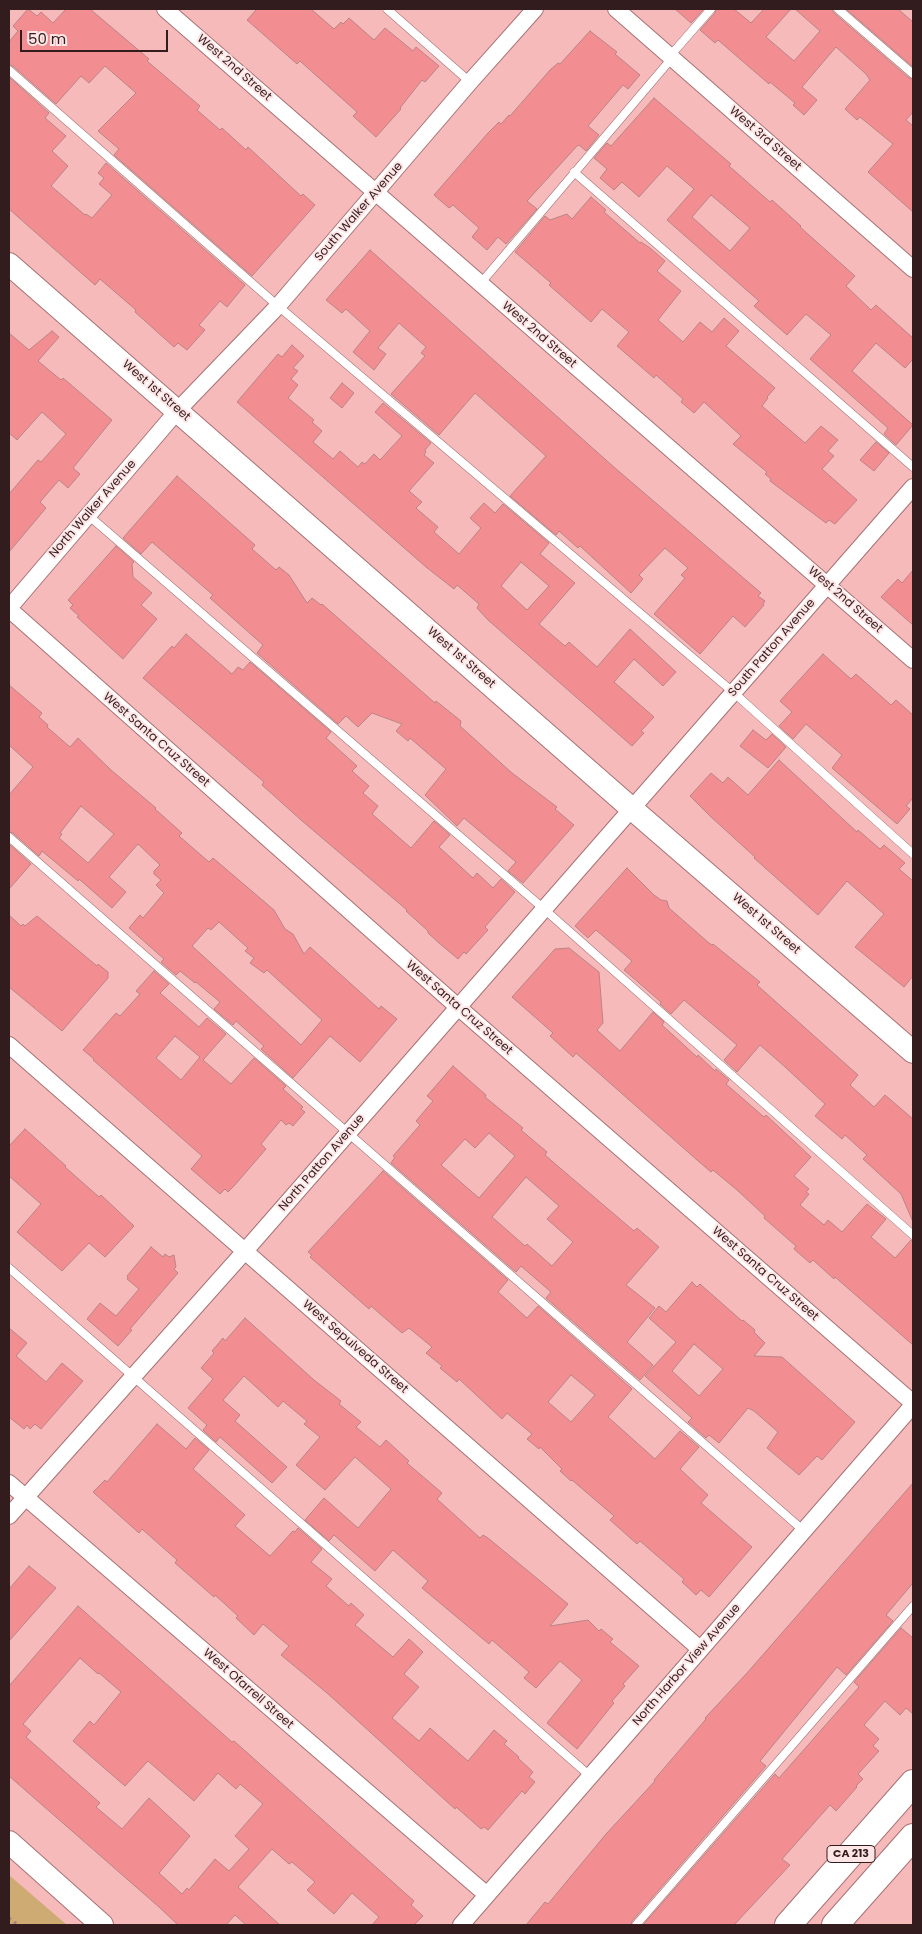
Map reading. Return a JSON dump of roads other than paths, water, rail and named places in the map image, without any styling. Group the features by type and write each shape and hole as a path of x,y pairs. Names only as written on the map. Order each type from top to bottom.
{"main road":[{"name":"CA 213","path":"788,1925 913,1782"},
{"name":"CA 213","path":"835,1925 913,1837"}],"street":[{"name":"West 2nd Street","path":"165,9 913,660"},
{"name":"South Walker Avenue","path":"178,410 278,306 535,9"},
{"name":"West 3rd Street","path":"616,9 913,269"},
{"name":"West 1st Street","path":"9,264 913,1052"},
{"name":"North Walker Avenue","path":"9,608 178,410"},
{"name":"South Patton Avenue","path":"631,808 913,487"},
{"name":"West Santa Cruz Street","path":"9,608 458,1007 913,1404"},
{"name":"North Patton Avenue","path":"9,1516 245,1251 631,808"},
{"name":"West Sepulveda Street","path":"9,1046 700,1649"},
{"name":"North Harbor View Avenue","path":"461,1925 913,1404"},
{"name":"West Ofarrell Street","path":"9,1484 487,1895"},
{"path":"9,1842 102,1925"}],"lane":[{"path":"387,9 470,82"},
{"path":"480,284 711,9"},
{"path":"838,9 913,74"},
{"path":"9,70 278,306 733,692 913,854"},
{"path":"574,172 913,467"},
{"path":"88,515 544,909 913,1235"},
{"path":"9,837 804,1531"},
{"path":"9,1268 590,1776"},
{"path":"636,1925 913,1608"}]}
